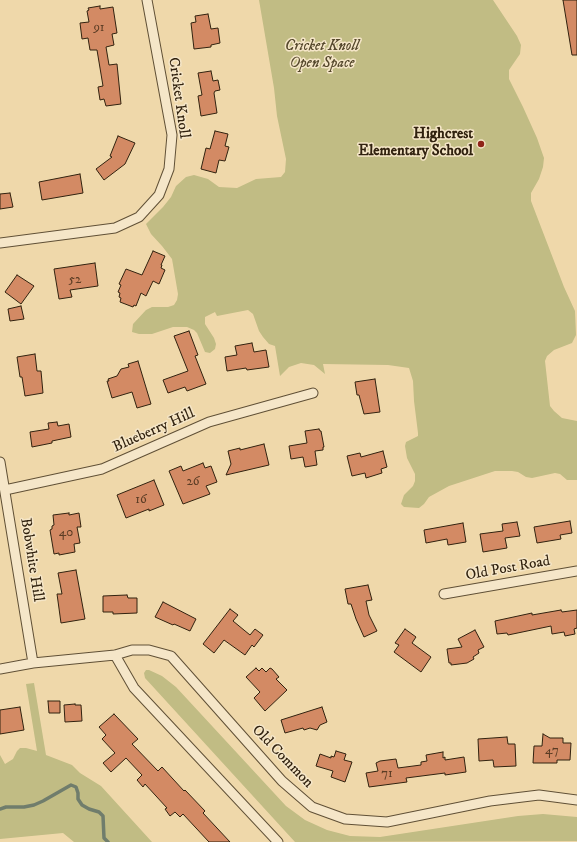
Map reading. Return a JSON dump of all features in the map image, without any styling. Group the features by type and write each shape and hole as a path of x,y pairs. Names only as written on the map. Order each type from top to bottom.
{"street":[{"name":"Cricket Knoll","path":"0,243 115,228 139,218 159,195 169,169 172,135 147,0"},
{"name":"Blueberry Hill","path":"5,490 102,469 209,422 313,393"},
{"name":"Bobwhite Hill","path":"0,462 33,663"},
{"name":"Old Post Road","path":"444,594 577,571"},
{"name":"Old Common","path":"0,669 33,663 115,654 132,650 149,650 171,656 282,781 312,807 345,819 387,822 490,801 539,795 577,800"},
{"path":"115,654 134,688 278,842"}],"green space":[{"name":"Cricket Knoll Open Space","path":"259,0 493,0 517,36 521,45 520,54 509,70 509,79 537,138 544,158 539,179 531,193 531,201 564,287 575,311 576,335 572,343 554,350 547,356 545,361 550,406 562,418 577,421 577,480 567,480 560,474 555,473 532,478 526,477 518,472 495,471 449,486 429,497 419,508 404,507 401,504 404,495 413,486 415,481 415,474 407,458 405,446 406,442 418,436 413,381 409,368 388,365 323,364 325,374 314,365 301,363 289,367 280,376 275,346 269,344 263,337 259,331 253,314 248,310 217,316 215,312 205,317 205,324 216,344 215,349 210,353 205,352 197,333 187,327 173,327 152,334 139,334 132,332 133,324 146,310 152,307 168,307 174,305 177,300 178,294 172,259 151,234 146,224 171,197 176,186 186,177 194,175 208,179 219,187 237,188 256,179 281,177 285,172 286,159 277,116 274,88"},
{"path":"146,670 162,676 176,687 286,806 305,820 327,830 350,836 380,837 518,816 543,814 577,817 577,841 295,842 145,678 144,673"},
{"path":"34,683 46,755 72,765 80,773 101,786 152,842 74,842 63,833 0,839 0,755 5,764 13,759 20,748 37,751 26,684"}],"building":[{"path":"563,0 577,0 577,55 572,55"},
{"path":"100,6 100,9 113,7 117,33 112,34 114,45 106,47 109,65 117,64 121,104 106,106 104,99 100,100 98,87 103,86 97,50 90,50 88,38 82,39 80,23 89,22 87,11 89,10 88,8"},
{"path":"208,14 211,29 218,28 220,43 211,45 211,47 194,49 191,23 196,22 195,16"},
{"path":"211,71 213,81 218,80 220,90 215,91 214,93 217,113 201,116 198,96 202,95 198,73"},
{"path":"215,131 228,134 225,146 229,147 225,161 219,160 216,173 201,169 206,148 210,149"},
{"path":"118,136 135,143 125,164 104,180 96,169 112,157 110,156"},
{"path":"80,174 83,193 42,200 39,182"},
{"path":"10,193 13,207 0,209 0,194"},
{"path":"153,251 165,256 161,268 165,270 159,284 153,281 146,296 141,293 136,306 134,305 133,307 120,302 120,293 118,292 121,285 119,284 126,269 142,275"},
{"path":"95,263 98,286 70,290 72,297 59,299 54,269"},
{"path":"17,275 34,286 21,304 5,292"},
{"path":"21,306 24,319 10,321 8,309"},
{"path":"189,331 198,355 195,356 206,384 187,391 185,387 168,393 163,380 188,371 174,336"},
{"path":"252,343 254,352 266,350 269,367 227,371 225,357 237,355 235,346"},
{"path":"35,354 37,371 41,371 43,393 25,396 17,357"},
{"path":"138,361 151,404 137,408 132,392 112,398 107,381 109,381 108,379 117,376 121,369 129,367 128,364"},
{"path":"375,379 380,412 364,414 359,395 357,395 355,382"},
{"path":"57,422 58,426 69,424 71,437 32,447 30,432 49,429 48,423"},
{"path":"319,429 321,431 324,447 323,450 315,451 317,465 305,467 303,457 291,459 289,446 307,443 305,431"},
{"path":"264,444 269,465 226,475 231,464 228,451 240,448 240,450"},
{"path":"383,451 387,467 381,469 382,473 366,478 365,473 352,476 347,456 360,453 361,457"},
{"path":"203,463 205,468 211,466 217,482 206,486 210,494 183,504 169,471 181,466 183,471"},
{"path":"154,480 164,505 126,518 117,495"},
{"path":"69,513 69,515 79,513 81,527 77,527 80,543 74,544 75,552 59,555 59,553 54,554 50,530 54,525 53,515"},
{"path":"570,521 572,533 560,535 561,539 537,543 534,527"},
{"path":"517,522 520,536 505,538 507,548 483,552 480,534 503,531 502,524"},
{"path":"463,523 466,542 448,545 447,539 426,543 424,530"},
{"path":"76,570 85,619 61,623 57,594 62,594 58,573"},
{"path":"368,585 372,600 366,601 369,615 377,631 364,637 351,604 348,604 345,589"},
{"path":"127,595 128,598 137,598 137,613 113,614 113,612 103,612 103,596"},
{"path":"163,602 196,619 190,631 155,617"},
{"path":"230,609 238,615 233,621 250,635 255,629 263,635 254,647 252,645 245,655 224,640 214,653 203,644"},
{"path":"561,610 562,612 577,610 577,628 574,629 575,634 565,636 564,632 552,634 551,626 508,635 507,633 497,634 495,621 532,613 532,615"},
{"path":"405,629 416,637 412,643 431,657 421,672 394,652 399,645 395,643"},
{"path":"475,630 484,647 478,650 479,653 473,657 474,659 467,663 451,665 451,663 449,663 447,649 462,647 458,639"},
{"path":"256,668 259,671 262,668 266,672 270,668 272,669 279,677 276,679 287,690 265,711 254,698 260,692 246,677"},
{"path":"48,701 60,701 60,713 49,713"},
{"path":"64,705 81,705 82,721 65,722"},
{"path":"20,707 24,730 0,734 0,710"},
{"path":"322,707 327,722 320,725 317,730 310,728 304,730 303,728 285,733 281,720"},
{"path":"114,714 138,739 132,744 158,771 162,767 184,791 185,790 205,811 203,813 230,842 209,842 183,814 180,817 175,812 170,816 165,809 167,808 145,784 143,787 137,780 142,775 126,758 111,772 103,763 115,753 102,739 106,735 99,727"},
{"path":"543,734 550,738 563,738 563,743 571,743 570,760 557,760 557,763 533,763 534,746 542,746"},
{"path":"507,737 508,744 515,744 516,766 494,767 493,760 479,761 478,739"},
{"path":"336,751 346,754 344,760 352,762 345,782 331,777 333,771 316,766 320,754 331,758 331,756 334,757"},
{"path":"443,752 443,758 445,757 445,760 464,757 466,772 406,778 407,782 369,787 366,773 378,771 376,763 380,761 396,759 398,768 421,765 421,762 427,761 426,755"}],"waterway":[{"path":"0,809 6,807 24,807 34,805 71,785 76,787 78,799 82,805 99,812 103,816 104,838 108,842"}],"place":[{"name":"Highcrest Elementary School","path":"481,144"}]}
